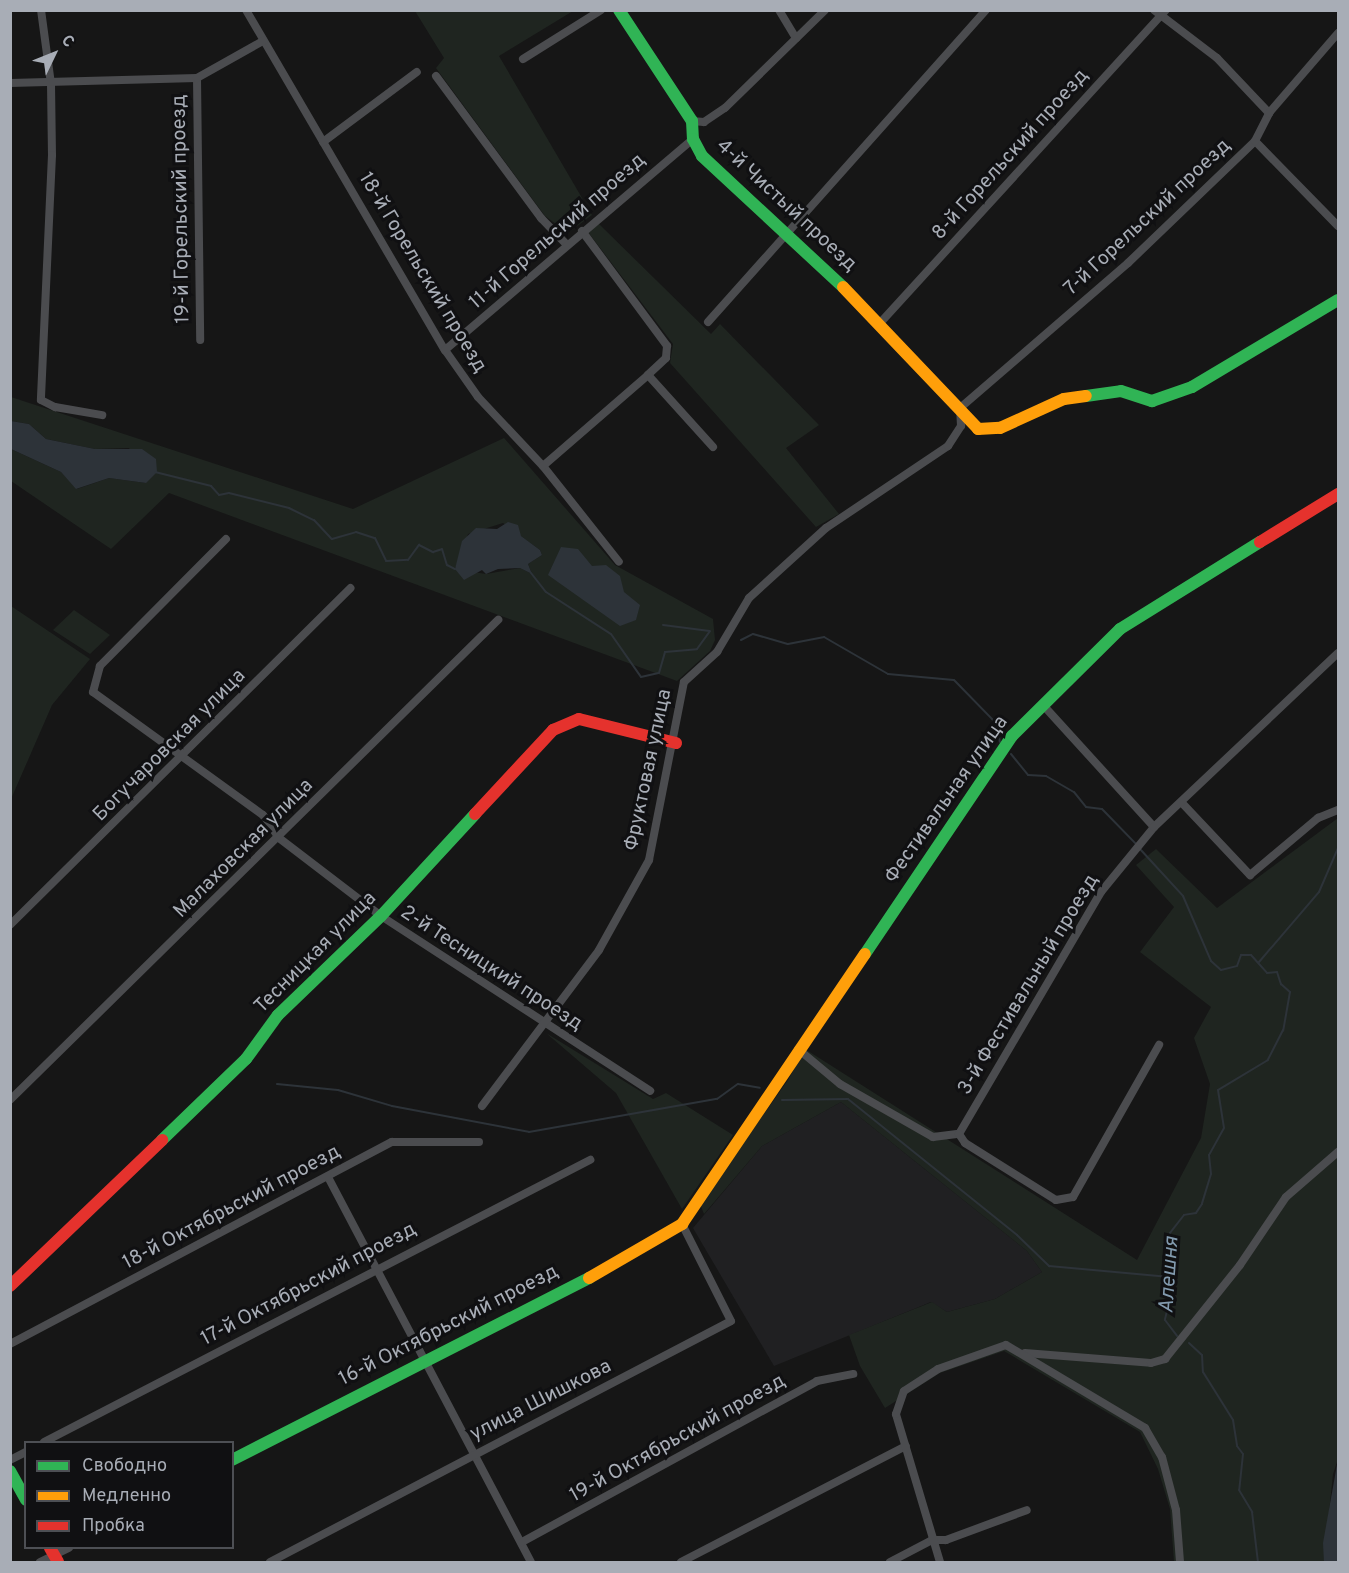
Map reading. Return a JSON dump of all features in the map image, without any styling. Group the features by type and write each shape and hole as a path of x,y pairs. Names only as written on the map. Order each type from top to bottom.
{"street":[{"path":"41,10 51,84 41,400 55,407 102,415"},
{"name":"18-й Горельский проезд","path":"246,10 445,350 478,397 543,466 618,562"},
{"path":"523,59 601,10"},
{"name":"4-й Чистый проезд","path":"620,10 692,121 693,139 702,156 881,322 978,429 1000,428 1064,399 1121,391 1152,401 1249,357 1338,300"},
{"path":"779,10 796,38"},
{"path":"692,121 704,122 725,108 825,10"},
{"path":"708,322 986,10"},
{"path":"1161,12 1217,58 1269,112"},
{"name":"8-й Горельский проезд","path":"881,322 1161,12"},
{"name":"7-й Горельский проезд","path":"960,408 1128,263 1255,141 1269,112 1338,33"},
{"path":"10,83 51,84 197,78 263,41"},
{"path":"323,142 417,72"},
{"path":"436,76 541,218 567,244"},
{"name":"19-й Горельский проезд","path":"197,78 200,340"},
{"name":"11-й Горельский проезд","path":"445,350 582,231 693,139"},
{"path":"1255,141 1338,226"},
{"path":"543,466 666,358 667,346 582,231"},
{"path":"648,375 713,447"},
{"name":"Фруктовая улица","path":"482,1106 545,1025 599,950 649,860 676,743 684,682 717,652 749,598 826,528 948,446 961,426 960,408"},
{"name":"Фестивальная улица","path":"682,1224 798,1049 1012,736 1120,628 1338,494"},
{"name":"2-й Тесницкий проезд","path":"226,539 100,666 93,692 263,815 279,838 381,916 545,1025 650,1091"},
{"name":"Богучаровская улица","path":"10,926 184,757 350,588"},
{"name":"Малаховская улица","path":"10,1100 279,838 498,620"},
{"name":"3-й Фестивальный проезд","path":"959,1134 1101,892 1154,827 1183,804 1338,653"},
{"path":"1043,705 1154,827"},
{"name":"Тесницкая улица","path":"10,1286 246,1059 278,1015 381,916 553,730 579,719 676,743"},
{"path":"1183,804 1250,875 1318,818 1338,810"},
{"path":"798,1049 840,1084 933,1137 959,1134 964,1143 1056,1200 1073,1197 1159,1045"},
{"name":"18-й Октябрьский проезд","path":"10,1344 392,1142 479,1142"},
{"path":"1021,1353 1151,1363 1165,1359 1240,1265 1286,1197 1338,1152"},
{"name":"17-й Октябрьский проезд","path":"48,1441 376,1268 590,1160"},
{"path":"328,1177 522,1542 531,1563"},
{"name":"16-й Октябрьский проезд","path":"234,1459 423,1359 644,1250 682,1224"},
{"name":"улица Шишкова","path":"270,1563 731,1322 682,1224"},
{"path":"940,1563 896,1414 904,1391 938,1369 1006,1345 1145,1428 1162,1457 1176,1510 1180,1563"},
{"name":"19-й Октябрьский проезд","path":"522,1542 817,1382 853,1374"},
{"path":"681,1563 906,1446"},
{"path":"10,1460 24,1453"},
{"path":"10,1471 24,1496"},
{"path":"890,1563 933,1540 946,1540 1027,1510"},
{"path":"40,1563 54,1555"}],"shaded area":[{"path":"415,11 573,11 499,56 592,215 568,233 545,216 436,68 444,58"},
{"path":"599,224 711,334 720,324 819,425 786,448 839,514 816,527 670,363 673,344 588,232"},
{"path":"11,397 353,509 504,438 615,565 713,619 715,640 710,651 677,681 169,493 111,549 11,481 11,449 61,472 77,489 109,478 146,483 129,448 95,449 46,439 29,424 11,421","holes":["503,523 540,550 542,555 528,564 532,574 520,568 486,574 455,569 468,534"]},
{"path":"11,421 29,424 46,439 95,449 142,449 156,459 157,472 146,483 109,478 76,489 61,472 11,449"},
{"path":"508,522 518,525 521,536 540,550 542,555 528,564 532,574 520,568 498,569 486,574 482,570 464,580 455,569 462,541 476,528 497,529"},
{"path":"561,547 578,549 592,566 606,565 620,576 624,592 640,605 636,620 620,626 548,575"},
{"path":"11,606 90,659 52,705 11,799"},
{"path":"74,610 110,635 90,654 53,630"},
{"path":"1338,818 1338,1459 1333,1474 1324,1562 1174,1562 1170,1509 1158,1469 1140,1432 1004,1351 940,1373 885,1408 860,1366 849,1335 932,1302 947,1312 995,1299 1042,1272 1027,1251 841,1102 762,1146 704,1214 700,1204 788,1080 805,1049 1137,1260 1201,1138 1210,1084 1194,1038 1211,1007 1140,952 1174,907 1136,865 1156,849 1217,908"},
{"path":"546,1033 653,1099 666,1093 733,1135 682,1209 616,1093"},
{"path":"841,1102 1027,1251 1042,1272 995,1299 947,1312 931,1302 774,1366 693,1228 762,1146"},
{"path":"1338,1459 1338,1562 1324,1562 1323,1543"}],"waterway":[{"path":"155,472 211,486 219,495 229,493 289,508 314,520 332,539 356,532 375,538 386,561 408,560 419,545 433,552 442,549 447,565 455,569"},
{"path":"531,573 546,592 611,634 641,677 659,673 665,652 697,649 710,631"},
{"path":"663,625 710,631"},
{"path":"741,640 753,634 788,644 824,637 888,674 954,680 997,724 1000,742"},
{"path":"1011,754 1028,775 1046,776 1074,792 1086,807 1102,809 1136,844"},
{"path":"1259,962 1319,892 1338,848"},
{"name":"Алешня","path":"1140,849 1183,896 1211,961 1221,970 1237,966 1241,955 1251,955 1267,973 1277,972 1281,984 1290,992 1283,1030 1268,1060 1218,1090 1224,1128 1209,1155 1211,1174 1202,1204 1196,1213 1184,1215 1170,1233 1174,1283 1165,1320 1177,1336"},
{"path":"277,1084 338,1090 392,1106 529,1132 717,1099 738,1084 760,1088"},
{"path":"782,1100 848,1099 1017,1235 1049,1266 1170,1277"},
{"name":"Алешня","path":"1189,1343 1202,1355 1203,1372 1233,1420 1237,1446 1243,1454 1239,1490 1252,1512 1258,1562"}],"traffic: fast":[{"path":"619,10 692,121 693,139 702,156 843,287"},
{"path":"1086,396 1121,391 1152,401 1192,387 1338,300"},
{"path":"865,954 1012,736 1120,629 1260,542"},
{"path":"162,1140 246,1059 278,1015 381,916 475,814"},
{"path":"234,1459 589,1278"},
{"path":"10,1471 24,1496"}],"traffic: slow":[{"path":"843,287 978,429 1000,428 1064,399 1086,396"},
{"path":"589,1278 682,1224 865,954"}],"traffic: jam":[{"path":"1260,542 1338,494"},
{"path":"475,814 553,730 579,719 676,743"},
{"path":"10,1286 162,1140"},
{"path":"51,1549 58,1562"}]}
